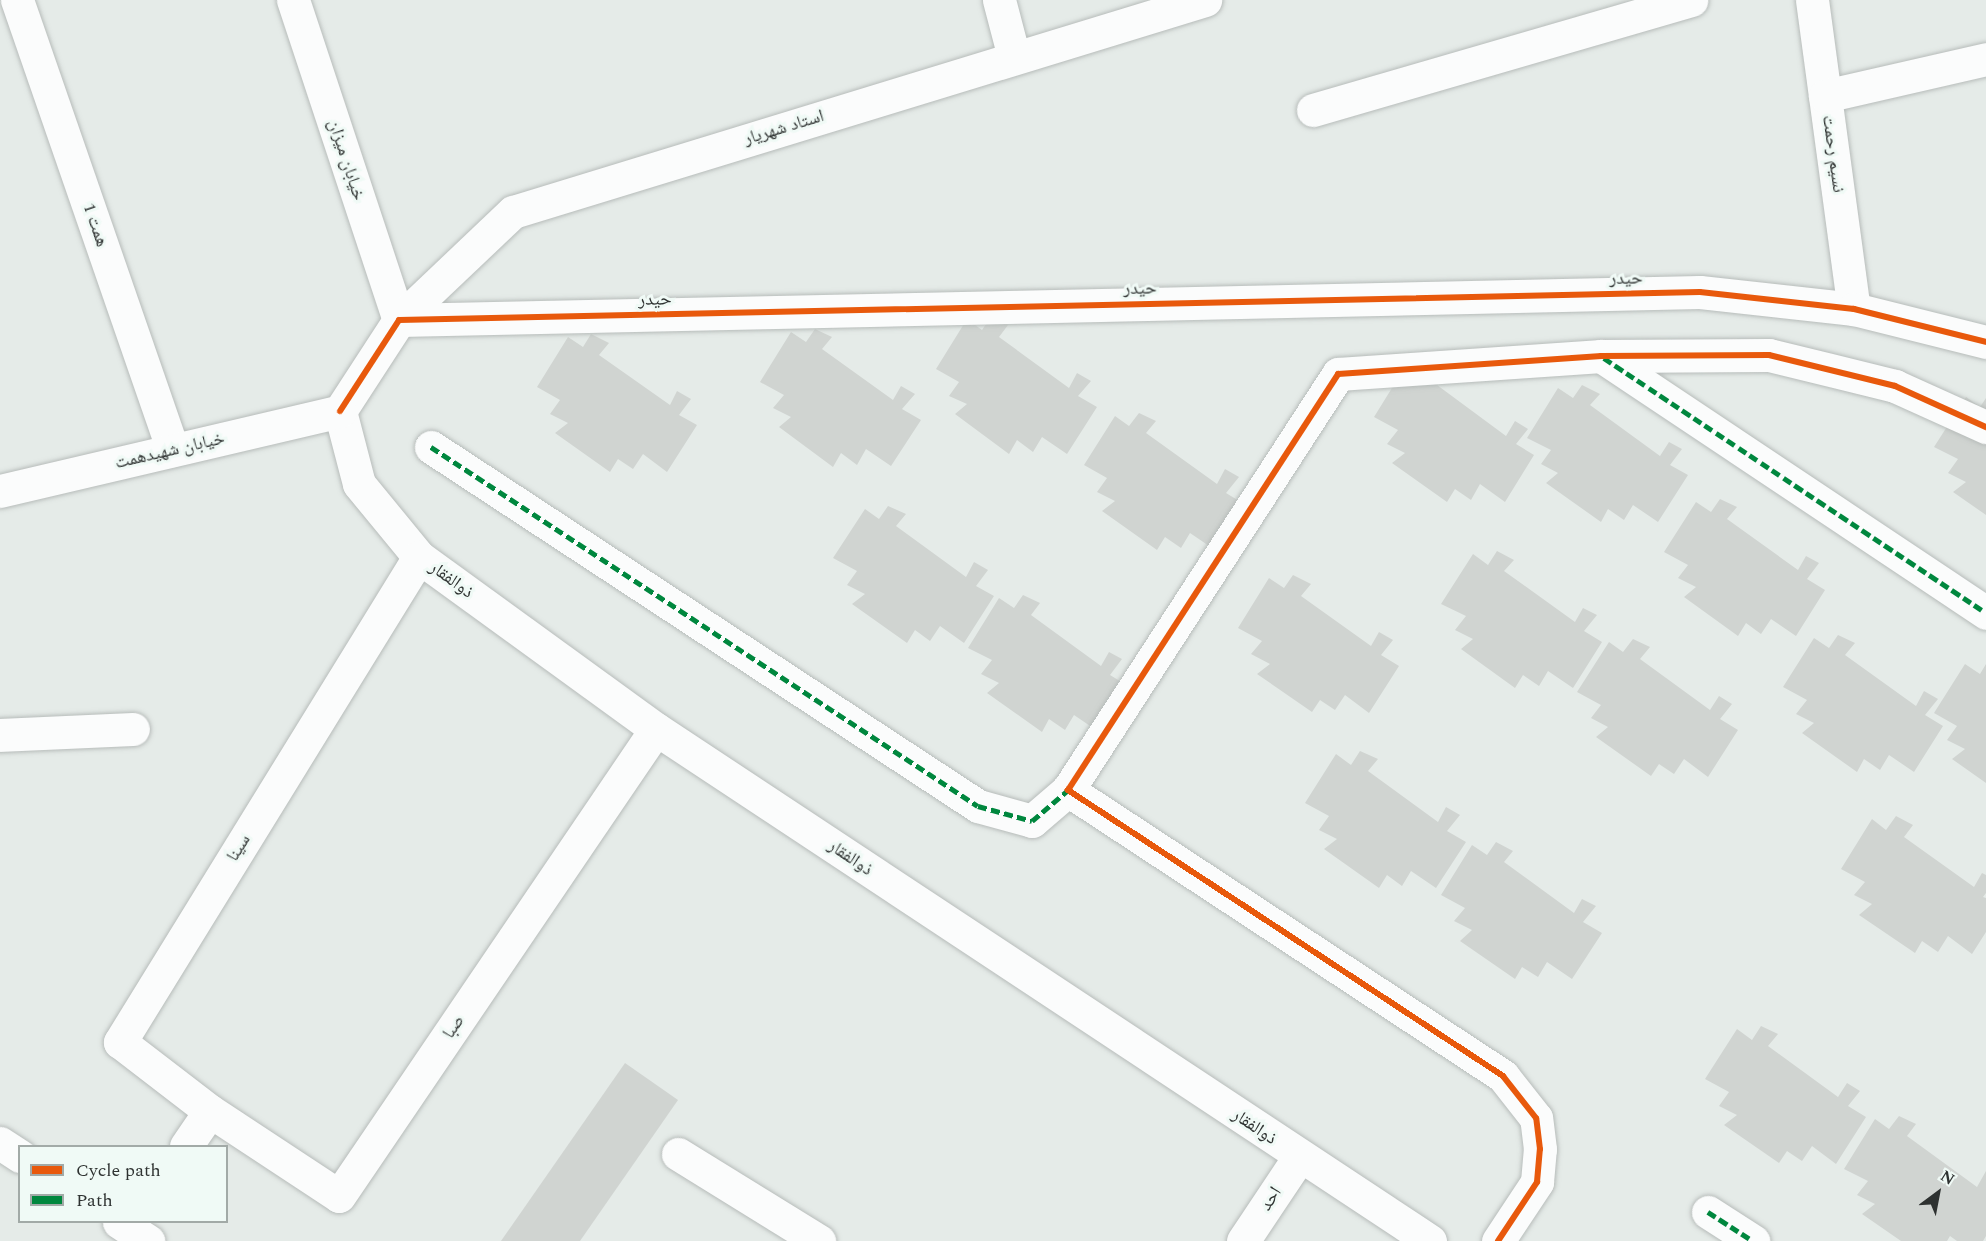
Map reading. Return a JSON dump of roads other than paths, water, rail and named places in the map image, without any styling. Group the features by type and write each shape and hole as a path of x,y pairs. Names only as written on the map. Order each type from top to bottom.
{"street":[{"name":"همت 1","path":"17,0 173,450"},
{"name":"خیابان میزان","path":"293,0 399,320"},
{"path":"999,0 1014,57"},
{"name":"استاد شهریار","path":"399,320 513,212 1205,0"},
{"path":"1313,110 1691,0"},
{"name":"نسیم رحمت","path":"1812,0 1854,309"},
{"path":"1825,96 1986,59"},
{"name":"حیدر","path":"399,320 1700,292 1854,309 1986,342"},
{"path":"340,411 399,320"},
{"path":"431,447 978,806 1032,821 1068,790 1338,374 1601,356 1769,355 1895,386 1986,427"},
{"path":"1601,356 1986,613"},
{"name":"خیابان شهیدهمت","path":"0,491 340,411"},
{"name":"ذوالفقار","path":"340,411 359,484 419,557 656,729 1299,1157 1430,1241"},
{"name":"سینا","path":"210,1110 120,1042 419,557"},
{"path":"0,735 133,729"},
{"name":"صبا","path":"210,1110 339,1196 656,729"},
{"path":"1068,790 1503,1076 1536,1118 1540,1149 1537,1182 1498,1241"},
{"path":"187,1145 210,1110"},
{"path":"0,1143 18,1155"},
{"path":"678,1154 819,1241"},
{"name":"احد","path":"1244,1241 1299,1157"},
{"path":"1708,1212 1753,1241"}]}
